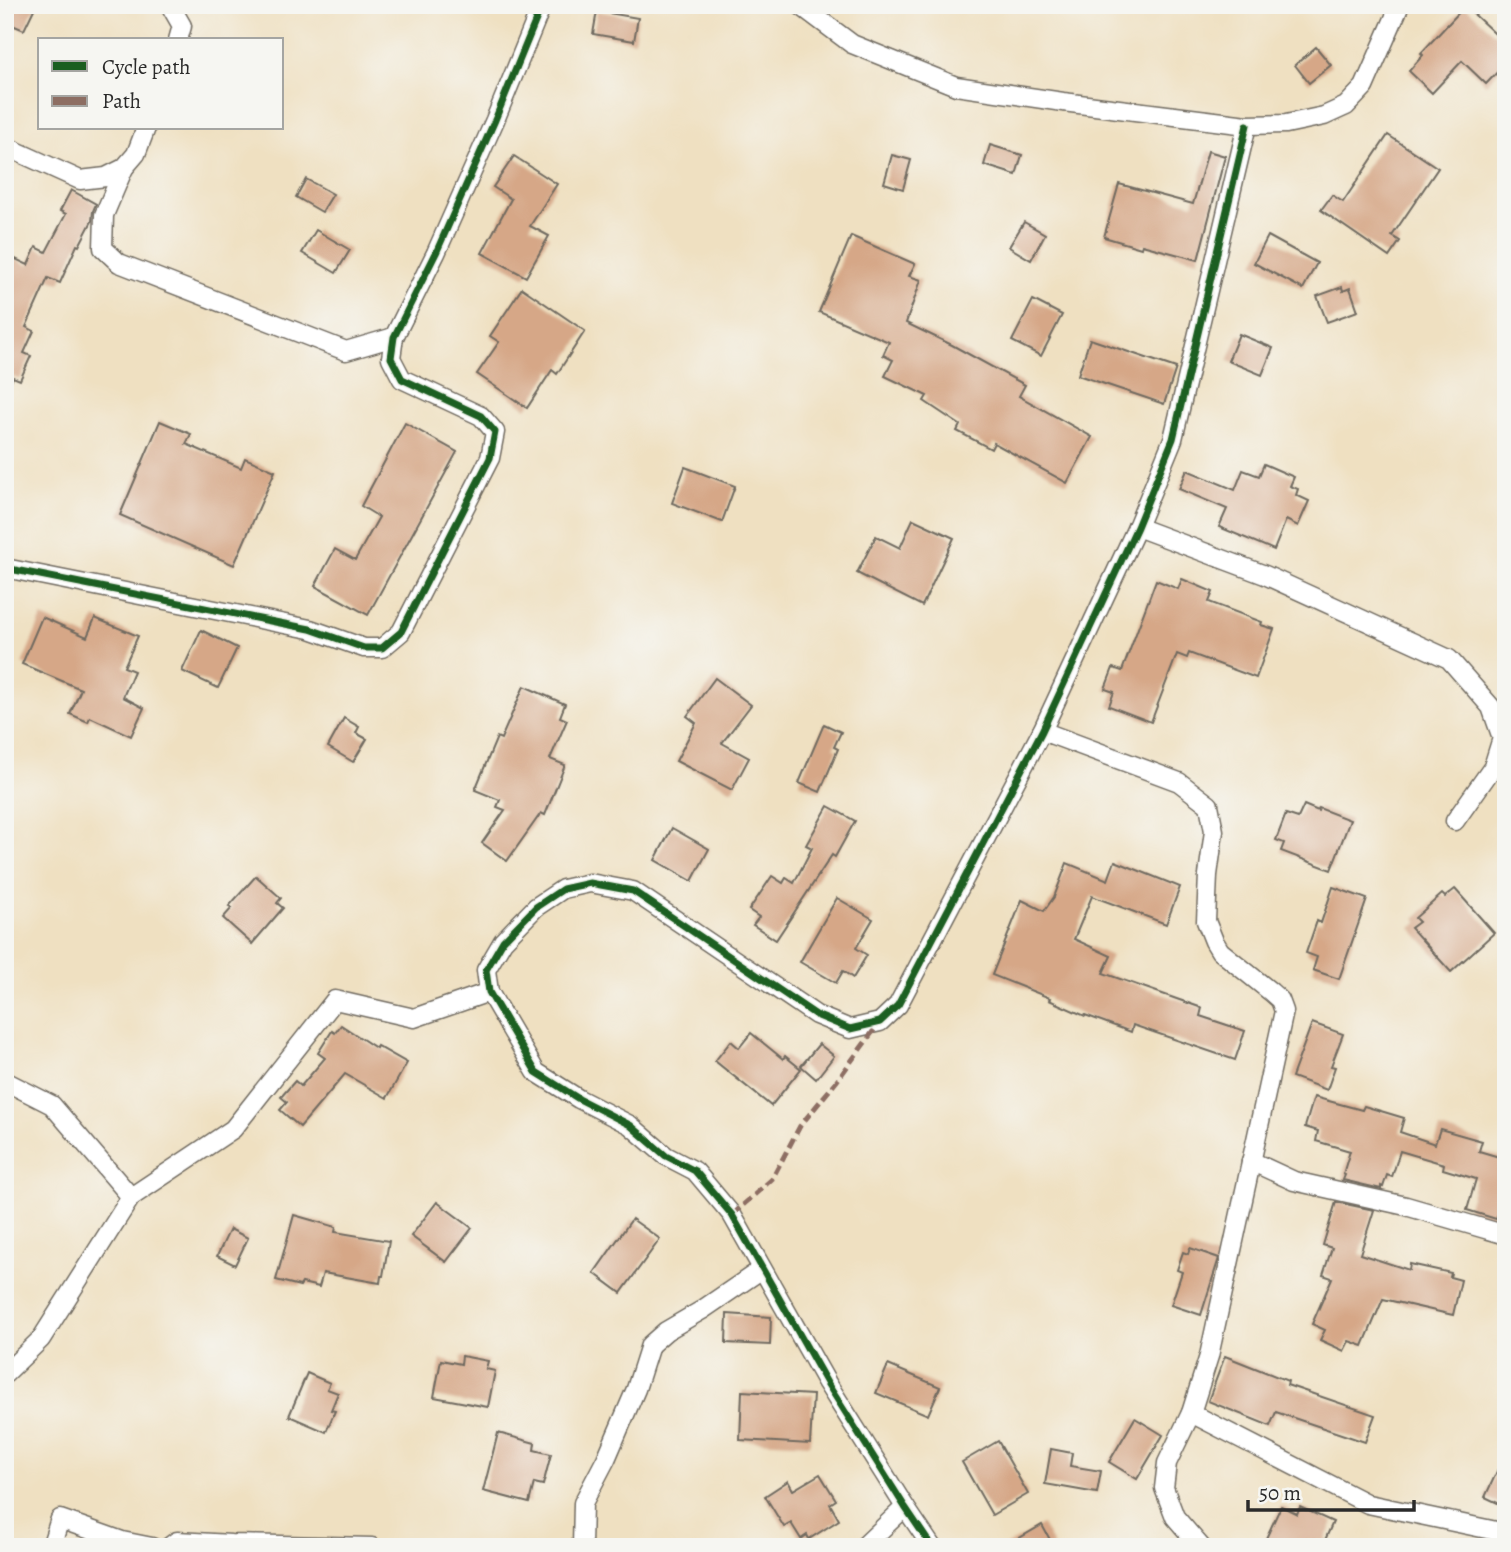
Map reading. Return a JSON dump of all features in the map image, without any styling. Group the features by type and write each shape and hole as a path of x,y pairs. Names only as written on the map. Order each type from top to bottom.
{"street":[{"path":"170,5 181,26 178,38"},
{"path":"5,568 310,629 364,648 382,648 401,632 490,458 495,432 481,416 401,379 391,358 394,337 436,253 542,5"},
{"path":"800,5 852,44 956,86 1247,125 1286,124 1324,116 1346,106 1364,87 1400,5"},
{"path":"932,1547 827,1383 732,1215 695,1171 666,1156 630,1125 579,1099 536,1072 489,992 486,971 503,941 536,907 563,889 590,883 633,891 816,1015 850,1029 880,1022 898,1005 1042,731 1137,527 1173,439 1247,125"},
{"path":"145,130 136,154 124,168 104,215 103,248 119,263 345,351 394,337"},
{"path":"5,146 80,180 106,177 124,168"},
{"path":"1137,527 1265,575 1450,659 1492,707 1502,738 1493,767 1455,821"},
{"path":"1042,731 1179,782 1209,805 1214,831 1208,874 1206,921 1220,951 1280,1000 1284,1011 1209,1356 1191,1413 1167,1463 1164,1488 1175,1517 1201,1547"},
{"path":"5,1374 41,1339 131,1197 233,1129 335,1000 414,1018 489,992"},
{"path":"5,1081 52,1105 131,1197"},
{"path":"1251,1161 1294,1181 1406,1206 1506,1235"},
{"path":"582,1547 583,1503 606,1459 636,1389 650,1345 666,1331 762,1269"},
{"path":"1191,1413 1368,1504 1506,1533"},
{"path":"863,1547 905,1507"},
{"path":"51,1547 60,1519 122,1541 152,1547"},
{"path":"169,1547 177,1541 372,1547"}],"building":[{"path":"5,5 36,5 24,30 5,22"},
{"path":"1465,6 1506,44 1506,63 1486,84 1462,61 1432,93 1409,71 1423,55 1421,53"},
{"path":"597,11 638,18 634,41 593,34"},
{"path":"1316,47 1331,65 1309,83 1295,65"},
{"path":"1388,135 1438,168 1392,236 1400,241 1389,257 1321,210 1332,195 1343,202"},
{"path":"990,145 1022,155 1016,175 984,165"},
{"path":"1208,151 1225,156 1198,260 1104,237 1119,184 1193,204"},
{"path":"892,155 911,160 903,189 884,183"},
{"path":"514,156 557,184 530,226 549,236 526,277 482,253 511,199 493,187"},
{"path":"306,179 333,194 322,212 296,197"},
{"path":"71,190 96,204 92,221 79,246 77,245 60,283 48,278 26,327 34,331 24,353 31,356 20,380 13,377 5,395 5,254 28,265 36,247 46,252 66,214 60,211"},
{"path":"1024,222 1045,234 1031,260 1009,247"},
{"path":"316,230 350,250 336,273 302,253"},
{"path":"851,236 915,264 909,276 921,280 906,323 1025,385 1019,396 1092,437 1067,483 994,443 991,449 957,431 960,425 924,401 927,396 885,376 893,360 883,355 889,342 819,312"},
{"path":"1268,236 1317,263 1303,289 1254,263"},
{"path":"1342,287 1343,291 1350,288 1358,311 1327,322 1317,296"},
{"path":"522,288 585,331 557,374 552,370 527,408 477,374 499,342 490,336"},
{"path":"1033,300 1062,315 1041,356 1012,341"},
{"path":"1239,334 1273,348 1262,375 1228,361"},
{"path":"1090,339 1176,368 1164,404 1078,375"},
{"path":"160,421 191,434 186,444 241,468 245,458 275,471 234,565 120,515"},
{"path":"405,423 457,452 368,615 315,586 335,549 355,560 379,517 361,506"},
{"path":"1264,464 1294,477 1290,486 1298,489 1296,495 1309,501 1298,526 1286,520 1274,550 1219,527 1227,509 1179,489 1187,470 1235,490 1243,470 1259,476"},
{"path":"685,467 735,486 722,522 672,503"},
{"path":"913,519 954,538 922,606 857,573 876,536 900,548"},
{"path":"1182,579 1213,592 1209,602 1274,629 1256,678 1189,653 1187,658 1177,654 1151,722 1109,706 1114,692 1105,689 1113,668 1122,671 1156,580 1178,589"},
{"path":"42,617 87,637 95,618 138,636 124,667 134,671 123,697 144,708 131,736 90,717 88,722 70,714 81,689 22,664"},
{"path":"201,630 237,648 218,688 182,671"},
{"path":"715,678 751,705 722,743 749,758 732,790 676,761 696,723 687,716"},
{"path":"524,686 565,704 560,717 567,720 550,759 565,765 545,815 541,813 507,861 482,843 505,810 497,807 500,800 475,790 497,737 501,739"},
{"path":"344,718 359,727 356,733 367,739 353,762 328,747"},
{"path":"824,724 841,732 834,747 838,749 820,792 799,783"},
{"path":"1304,805 1350,820 1331,870 1281,851 1284,843 1276,840 1286,814 1298,818"},
{"path":"828,806 855,821 835,857 832,855 776,940 753,925 759,917 749,910 772,876 783,883 786,878 794,883 812,848 806,845"},
{"path":"672,828 709,849 692,881 655,860"},
{"path":"1115,861 1180,887 1166,924 1092,896 1074,939 1111,956 1103,973 1202,1008 1200,1016 1245,1031 1235,1060 1133,1025 1131,1032 1085,1016 1049,1000 1050,998 992,975 1022,900 1044,911 1054,897 1067,863 1108,880"},
{"path":"256,876 281,898 277,903 283,908 252,944 223,918 232,908 229,906"},
{"path":"1333,887 1367,899 1339,979 1313,970 1317,957 1306,953 1317,921 1321,923"},
{"path":"1455,889 1494,933 1451,972 1411,928 1419,922 1415,918 1442,894 1445,897"},
{"path":"837,898 873,919 856,948 867,955 853,978 843,971 836,983 800,962"},
{"path":"1312,1023 1343,1034 1331,1066 1335,1067 1327,1090 1292,1077"},
{"path":"341,1025 376,1048 377,1046 407,1063 387,1098 345,1074 300,1127 280,1110 287,1102 281,1097 295,1081 301,1086 325,1058 318,1053 332,1031 335,1033"},
{"path":"751,1033 783,1059 785,1056 801,1069 771,1106 715,1061 731,1041 739,1048"},
{"path":"819,1044 834,1056 816,1079 801,1066"},
{"path":"1314,1097 1362,1110 1364,1106 1404,1118 1400,1132 1435,1144 1440,1129 1482,1141 1479,1151 1506,1159 1506,1185 1496,1219 1467,1210 1476,1179 1443,1169 1444,1164 1400,1151 1392,1177 1387,1175 1381,1189 1343,1180 1350,1151 1316,1141 1318,1131 1305,1127"},
{"path":"437,1202 472,1228 446,1262 411,1236"},
{"path":"1336,1202 1374,1210 1360,1254 1409,1270 1410,1264 1451,1273 1450,1277 1461,1280 1453,1315 1383,1299 1363,1346 1349,1341 1344,1351 1320,1340 1325,1330 1312,1324 1332,1278 1323,1275 1332,1248 1323,1245"},
{"path":"294,1215 336,1227 335,1232 389,1241 380,1283 323,1273 319,1287 276,1280"},
{"path":"632,1219 660,1239 621,1293 594,1273"},
{"path":"230,1229 248,1238 235,1265 217,1256"},
{"path":"1190,1248 1219,1258 1201,1315 1171,1305 1182,1272 1177,1270 1183,1252 1188,1254"},
{"path":"727,1314 771,1317 770,1345 726,1343"},
{"path":"462,1356 488,1361 486,1369 495,1371 488,1407 434,1397 441,1360 461,1364"},
{"path":"1225,1356 1288,1381 1287,1385 1375,1415 1365,1442 1276,1412 1270,1426 1208,1401"},
{"path":"888,1365 940,1387 928,1415 876,1393"},
{"path":"307,1373 330,1383 327,1389 338,1393 331,1410 335,1411 326,1432 289,1416"},
{"path":"742,1391 813,1395 810,1444 740,1440"},
{"path":"1135,1418 1163,1435 1137,1479 1109,1462"},
{"path":"498,1433 535,1443 534,1450 551,1454 543,1485 534,1483 529,1503 483,1491"},
{"path":"998,1441 1028,1494 992,1515 962,1462"},
{"path":"1051,1449 1072,1453 1070,1466 1101,1471 1097,1493 1045,1484"},
{"path":"1506,1452 1506,1507 1485,1497"},
{"path":"820,1474 836,1500 830,1504 839,1520 809,1539 807,1535 801,1539 791,1523 784,1527 765,1496 788,1481 793,1490"},
{"path":"1281,1506 1297,1514 1300,1507 1333,1522 1322,1547 1262,1547"},
{"path":"1042,1525 1054,1547 1004,1547"}],"marked path":[{"path":"732,1215 772,1179 800,1126 880,1022"}],"cycle path":[{"path":"5,568 310,629 364,648 382,648 401,632 490,458 495,432 481,416 402,379 391,358 394,337 436,253 542,5"},
{"path":"932,1547 827,1383 732,1215 695,1171 666,1156 630,1125 579,1099 536,1072 489,992 486,970 503,941 536,907 563,889 590,883 633,891 816,1015 850,1029 880,1022 898,1005 1042,731 1137,527 1173,439 1247,125"}]}
